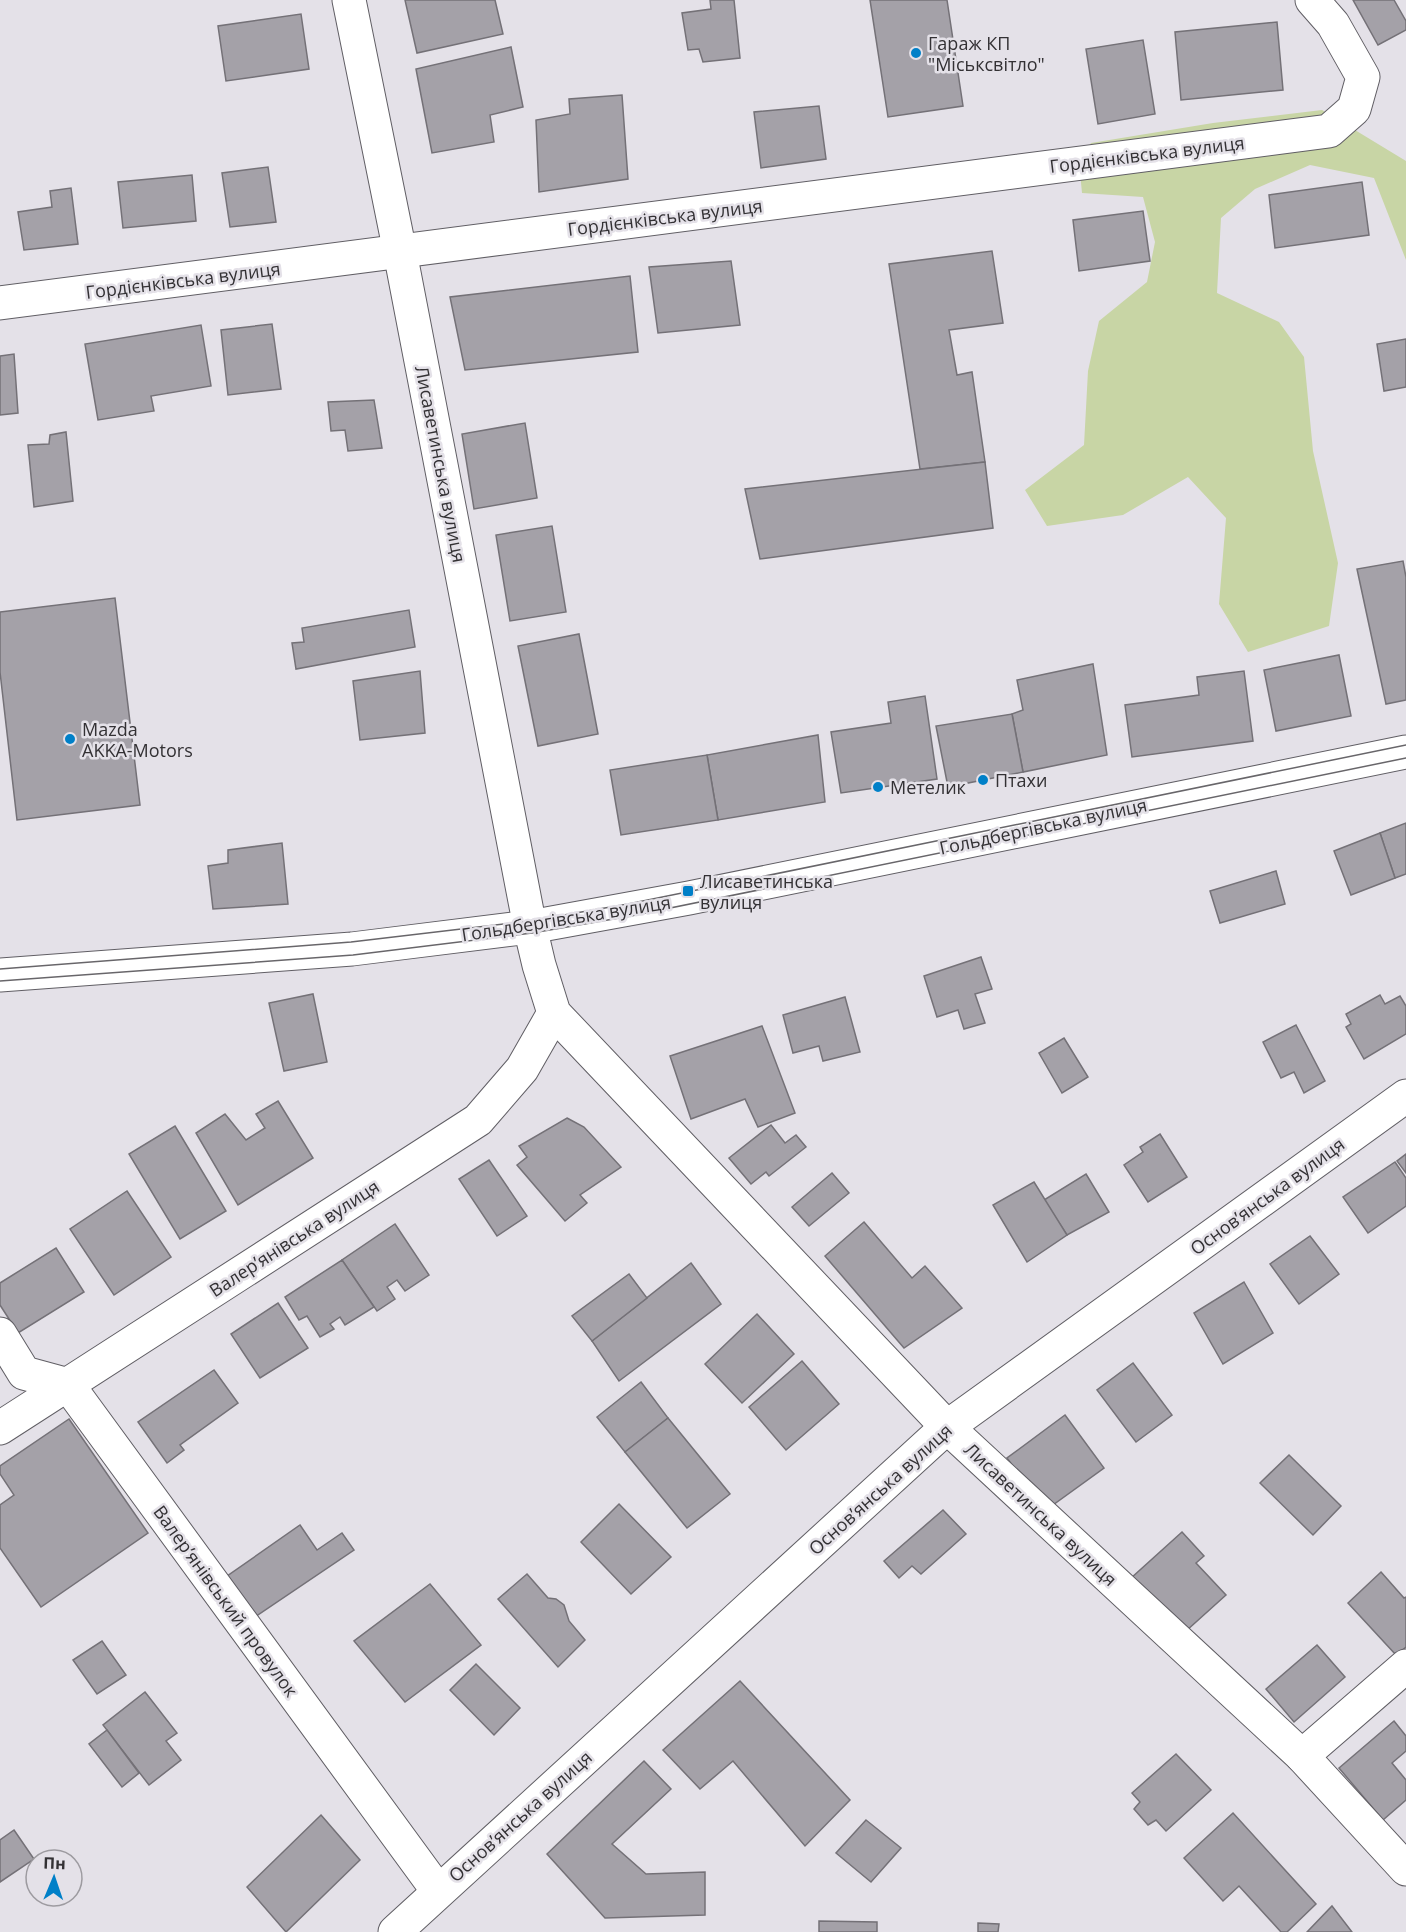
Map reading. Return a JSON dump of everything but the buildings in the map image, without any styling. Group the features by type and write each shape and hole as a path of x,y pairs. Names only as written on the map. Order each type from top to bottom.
{"street":[{"name":"Лисаветинська вулиця","path":"349,0 530,927 554,1013 947,1426 1302,1756 1406,1869"},
{"name":"Гордієнківська вулиця","path":"0,303 1329,131 1354,109 1363,77 1333,24 1312,0"},
{"name":"Гольдбергівська вулиця","path":"0,975 352,949 530,927 650,906 1406,752"},
{"name":"Валер’янівська вулиця","path":"0,1428 478,1120 522,1069 554,1013"},
{"name":"Основ’янська вулиця","path":"395,1932 947,1426 1406,1096"},
{"path":"0,1334 24,1373 68,1385"},
{"name":"Валер’янівський провулок","path":"68,1385 438,1891"},
{"path":"1302,1756 1406,1665"}],"green space":[{"path":"1322,110 1406,161 1406,260 1374,178 1310,165 1255,189 1221,218 1217,293 1279,322 1304,357 1313,451 1338,563 1329,626 1248,652 1219,604 1226,518 1188,477 1123,515 1047,526 1025,490 1084,445 1088,371 1099,321 1147,282 1155,242 1143,197 1082,193 1079,162 1091,143 1213,123"}],"tram line":[{"path":"0,969 351,942 529,921 628,904 1406,745"},
{"path":"0,981 353,955 532,933 631,916 1406,758"}],"place":[{"name":"Гараж КП \"Міськсвітло\"","path":"916,53"},
{"name":"Mazda AKKA-Motors","path":"70,739"},
{"name":"Птахи","path":"983,780"},
{"name":"Метелик","path":"878,787"},
{"name":"Лисаветинська вулиця","path":"688,891"}]}
